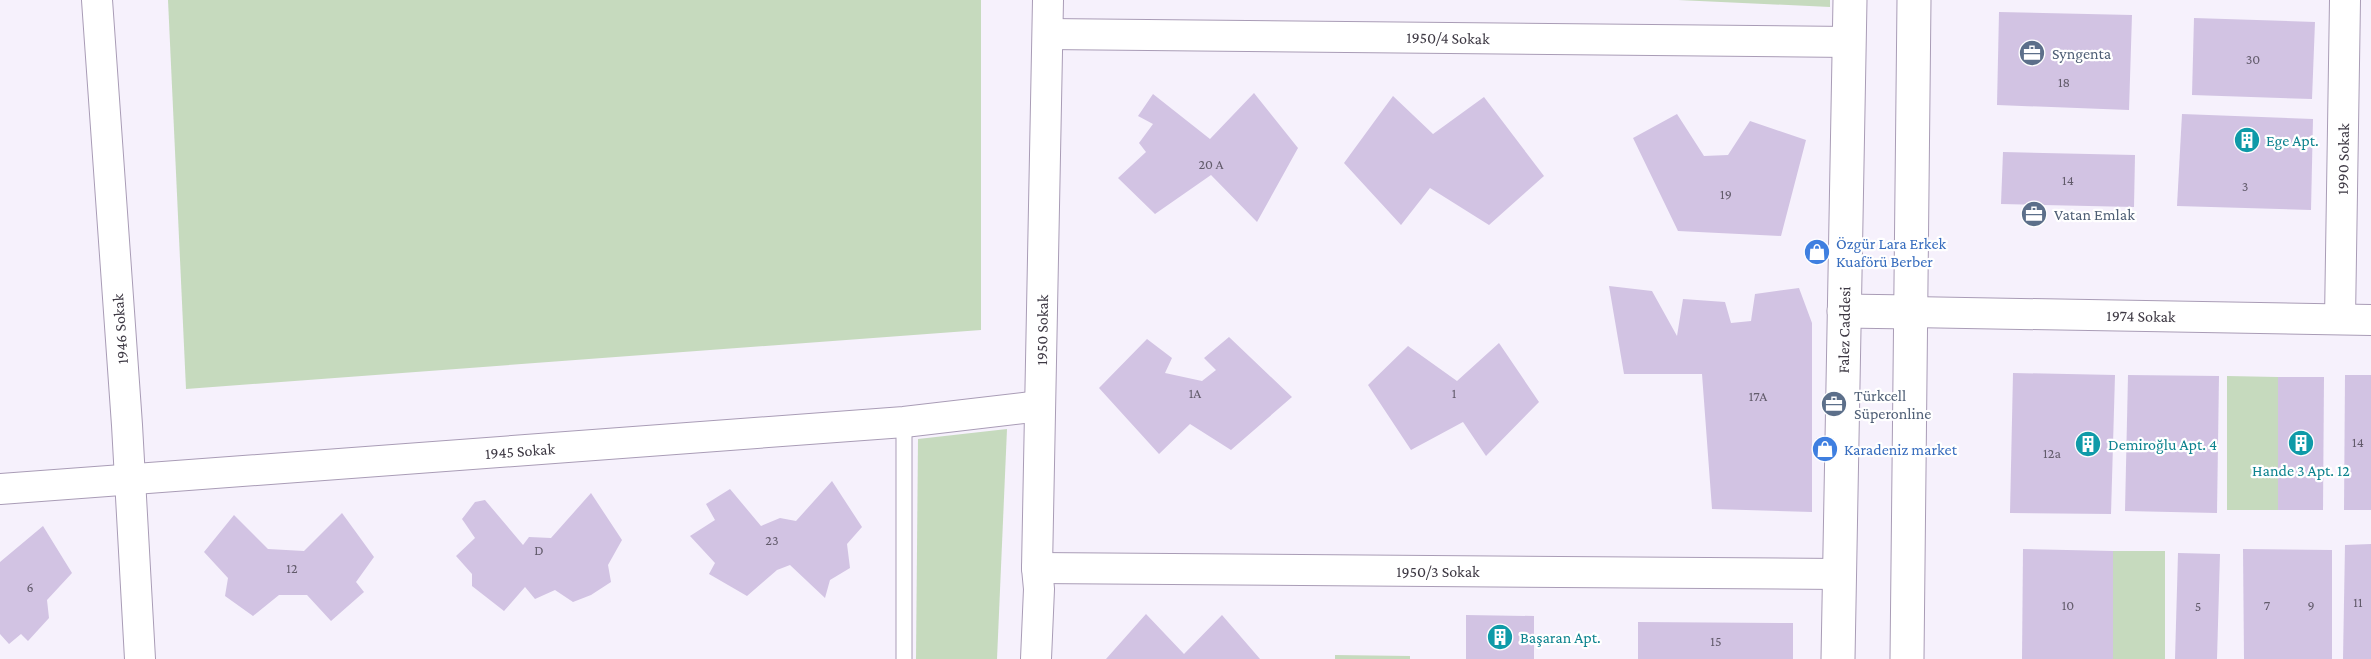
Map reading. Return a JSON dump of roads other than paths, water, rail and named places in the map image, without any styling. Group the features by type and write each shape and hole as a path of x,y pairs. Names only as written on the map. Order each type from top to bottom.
{"street":[{"name":"1946 Sokak","path":"97,0 140,659"},
{"name":"1950 Sokak","path":"1036,659 1048,0"},
{"name":"Falez Caddesi","path":"1838,659 1850,0"},
{"path":"1907,659 1914,0"},
{"name":"1990 Sokak","path":"2340,319 2345,0"},
{"name":"1950/4 Sokak","path":"1048,34 1849,42"},
{"path":"1845,311 1911,312"},
{"name":"1974 Sokak","path":"1911,312 2371,320"},
{"name":"1945 Sokak","path":"0,489 904,422 1040,406"},
{"name":"1950/3 Sokak","path":"1037,568 1839,574"}],"lane":[{"path":"904,422 904,659"}],"place":[{"name":"Syngenta","path":"2032,53"},
{"name":"Ege Apt.","path":"2247,140"},
{"name":"Vatan Emlak","path":"2034,214"},
{"name":"Özgür Lara Erkek Kuaförü Berber","path":"1817,252"},
{"name":"Türkcell Süperonline","path":"1834,404"},
{"name":"Hande 3 Apt. 12","path":"2301,443"},
{"name":"Demiroğlu Apt. 4","path":"2088,444"},
{"name":"Karadeniz market","path":"1825,449"},
{"name":"Başaran Apt.","path":"1500,637"}]}
